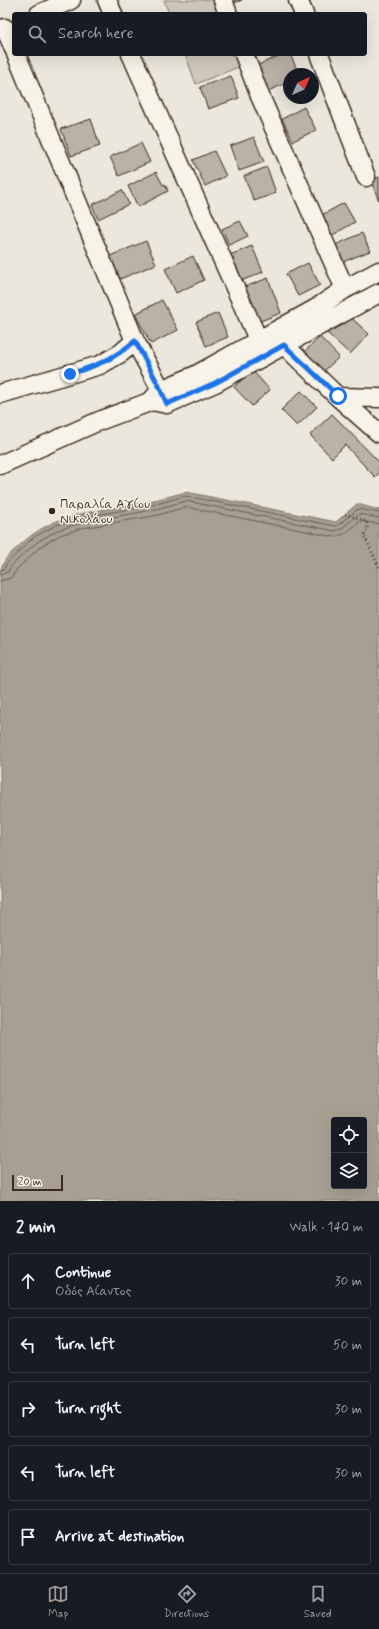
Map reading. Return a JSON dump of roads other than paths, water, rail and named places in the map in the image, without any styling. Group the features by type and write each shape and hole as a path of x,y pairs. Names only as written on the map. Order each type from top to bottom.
{"street":[{"path":"43,12 71,0"},
{"path":"106,0 112,12"},
{"path":"223,0 227,12"},
{"path":"298,0 303,12"},
{"path":"6,28 12,44"},
{"path":"17,56 160,398"},
{"path":"132,56 262,347"},
{"path":"245,56 260,96 345,289"},
{"path":"320,56 366,177"},
{"path":"0,465 99,421 160,398 215,383 315,309 345,289 379,271"},
{"path":"262,347 284,345 379,293"},
{"path":"0,394 100,365 121,353 135,341"},
{"path":"284,345 379,433"},
{"path":"338,396 379,398"}],"water":[{"path":"186,492 336,522 357,504 379,510 379,1201 0,1201 0,573 5,561 12,552 32,535 45,527 71,516"}],"place":[{"name":"Παραλία Αγίου Νικολάου","path":"52,511"}]}
